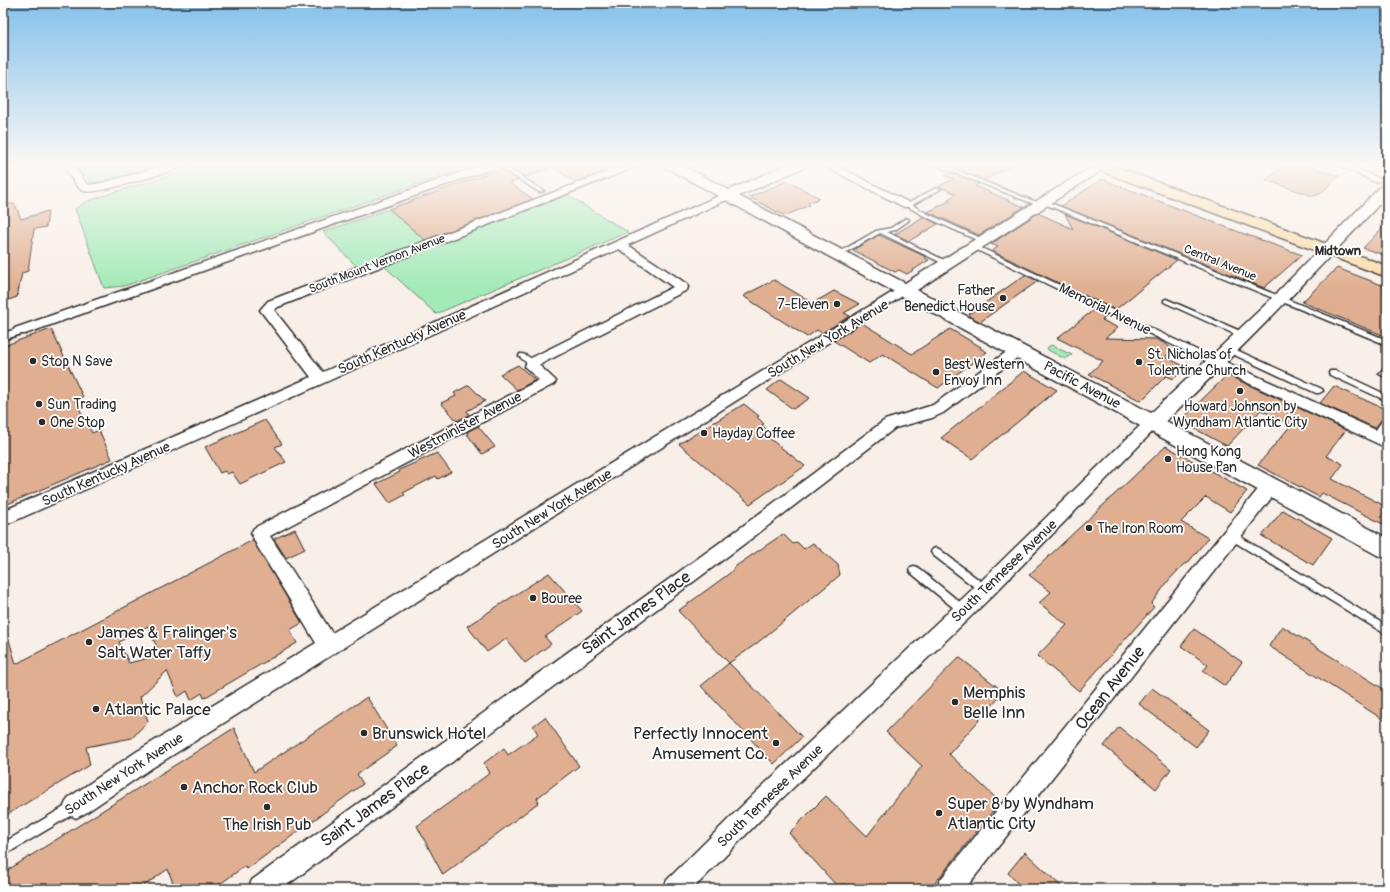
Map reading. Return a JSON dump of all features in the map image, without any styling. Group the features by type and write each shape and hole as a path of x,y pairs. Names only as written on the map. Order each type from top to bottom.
{"highway":[{"path":"1209,206 1387,272"}],"street":[{"path":"3,337 377,206"},
{"name":"South Mount Vernon Avenue","path":"321,379 267,310 274,304 530,206"},
{"name":"South Kentucky Avenue","path":"3,520 706,206"},
{"name":"Pacific Avenue","path":"746,206 839,254 1017,351 1153,422 1270,487 1387,549"},
{"name":"South New York Avenue","path":"76,806 144,760 1040,206"},
{"name":"South Tennesee Avenue","path":"676,889 761,803 964,611 1153,422 1245,336 1328,250 1364,206"},
{"name":"Westminister Avenue","path":"329,646 263,541 260,533 550,381 532,367 527,360 682,287 619,244"},
{"name":"Saint James Place","path":"261,889 752,528 890,424 927,414 938,409 1017,351"},
{"name":"Memorial Avenue","path":"1217,363 1381,439"},
{"name":"Ocean Avenue","path":"949,889 1270,487"}],"lane":[{"name":"Memorial Avenue","path":"909,206 979,244 1217,363"},
{"name":"Central Avenue","path":"1047,206 1387,343"},
{"path":"839,254 881,231 893,229 906,220"},
{"path":"881,231 948,264"},
{"path":"1166,301 1245,336"},
{"path":"1230,350 1319,391"},
{"path":"1387,370 1383,374 1387,376"},
{"path":"1333,373 1387,398"},
{"path":"1381,439 1387,420"},
{"path":"1231,535 1387,632"},
{"path":"936,552 985,590"},
{"path":"914,570 964,611"},
{"name":"South New York Avenue","path":"3,850 76,806"}],"green space":[{"path":"80,206 355,206 124,286 104,288 75,209"},
{"path":"540,206 585,206 628,232 436,314 384,266"},
{"path":"389,209 428,242 358,268 323,232"},
{"path":"1051,345 1072,355 1065,359 1048,350 1047,348"}],"building":[{"path":"3,206 16,206 21,219 48,211 46,227 34,229 28,271 22,273 17,297 3,302"},
{"path":"398,206 516,206 425,240 389,209"},
{"path":"765,206 809,206 785,216"},
{"path":"940,206 1021,206 1024,207 979,235 928,212"},
{"path":"1061,206 1171,206 1302,255 1264,288"},
{"path":"1038,213 1073,229 1065,214 1177,260 1115,310 992,251 998,247 991,244"},
{"path":"923,217 938,224 909,241 895,234"},
{"path":"1387,223 1387,256 1363,248"},
{"path":"879,235 926,257 925,258 929,260 907,274 899,270 895,272 853,250"},
{"path":"1337,268 1387,287 1387,337 1302,302"},
{"name":"Father Benedict House","path":"1025,275 1038,281 980,322 971,317 969,314"},
{"path":"774,280 813,303 834,291 860,304 844,313 850,316 822,333 817,330 807,337 743,296"},
{"name":"St. Nicholas of Tolentine Church","path":"1095,309 1108,315 1102,320 1118,328 1105,338 1156,339 1166,344 1173,350 1165,357 1186,367 1174,379 1166,376 1141,401 1089,374 1103,361 1057,338"},
{"name":"Best Western Envoy Inn","path":"862,323 912,354 950,329 987,352 938,388 883,354 869,363 834,341"},
{"path":"51,329 83,397 76,401 82,414 92,433 99,430 112,459 3,506 3,346"},
{"path":"518,365 535,380 517,390 500,374"},
{"path":"1024,371 1057,390 972,459 941,438"},
{"path":"1227,375 1346,430 1326,456 1343,464 1332,479 1387,507 1387,526 1322,493 1319,497 1258,465 1291,425 1261,410 1227,446 1180,421"},
{"path":"781,379 810,398 793,409 767,390"},
{"path":"469,385 485,401 467,411 469,415 457,421 441,403 456,396 454,393"},
{"path":"1334,386 1387,410 1387,413 1375,428 1320,403"},
{"path":"744,404 759,416 757,417 764,424 762,425 766,429 761,432 805,466 750,504 679,444"},
{"path":"265,420 282,444 275,447 286,462 240,484 232,472 227,474 225,471 220,473 205,447"},
{"path":"478,426 495,447 482,454 467,434 469,434 467,432"},
{"path":"1166,446 1247,491 1230,512 1206,497 1181,522 1208,538 1187,564 1185,563 1169,580 1151,604 1154,607 1079,691 1037,656 1067,625 1039,603 1051,592 1029,575"},
{"path":"437,453 451,472 438,479 436,476 403,493 405,495 390,503 376,484 400,472 399,470"},
{"path":"1283,510 1332,538 1313,565 1262,536"},
{"path":"295,529 305,549 286,558 274,539"},
{"path":"783,534 793,544 797,542 804,549 813,543 838,565 840,575 756,644 729,663 678,611 730,573 736,566"},
{"path":"253,540 302,623 290,630 297,643 204,698 202,693 191,700 187,691 178,697 167,671 140,697 148,721 132,738 86,747 90,765 3,817 3,633 7,633 16,664","holes":["148,626 160,655 129,663 119,642"]},
{"path":"549,573 582,611 545,637 551,644 525,663 506,639 487,652 467,626"},
{"path":"1282,626 1387,691 1387,722 1269,646"},
{"path":"1194,629 1242,662 1225,686 1203,671 1208,665 1181,646"},
{"name":"Super 8 by Wyndham Atlantic City","path":"959,657 1004,692 949,754 1000,802 930,889 850,889 845,884 836,885 789,833 826,796 867,836 922,766 886,732"},
{"path":"729,663 802,737 774,764 701,686"},
{"path":"1152,688 1209,730 1196,747 1139,704"},
{"path":"367,697 397,746 357,774 363,784 247,869 245,866 213,889 175,889 168,869 139,889 3,889 3,873 234,728 254,772"},
{"path":"545,717 579,766 537,798 539,802 443,875 417,826 490,773 484,763 504,748 508,755 538,734 533,726"},
{"path":"1119,727 1171,769 1156,789 1104,746"},
{"path":"1025,852 1064,889 1023,889 1008,873"}],"place":[{"name":"Father Benedict House","path":"1003,298"},
{"name":"7-Eleven","path":"837,304"},
{"name":"Stop N Save","path":"33,361"},
{"name":"St. Nicholas of Tolentine Church","path":"1139,362"},
{"name":"Best Western Envoy Inn","path":"936,372"},
{"name":"Howard Johnson by Wyndham Atlantic City","path":"1240,391"},
{"name":"Sun Trading","path":"39,404"},
{"name":"One Stop","path":"42,422"},
{"name":"Hayday Coffee","path":"704,433"},
{"name":"Hong Kong House Pan","path":"1168,459"},
{"name":"The Iron Room","path":"1089,528"},
{"name":"Bouree","path":"533,598"},
{"name":"James & Fralinger's Salt Water Taffy","path":"89,642"},
{"name":"Memphis Belle Inn","path":"955,702"},
{"name":"Atlantic Palace","path":"96,709"},
{"name":"Brunswick Hotel","path":"364,733"},
{"name":"Perfectly Innocent Amusement Co.","path":"776,743"},
{"name":"Anchor Rock Club","path":"184,787"},
{"name":"The Irish Pub","path":"267,807"},
{"name":"Super 8 by Wyndham Atlantic City","path":"939,813"}],"district":[{"name":"Midtown","path":"1338,251"}]}
